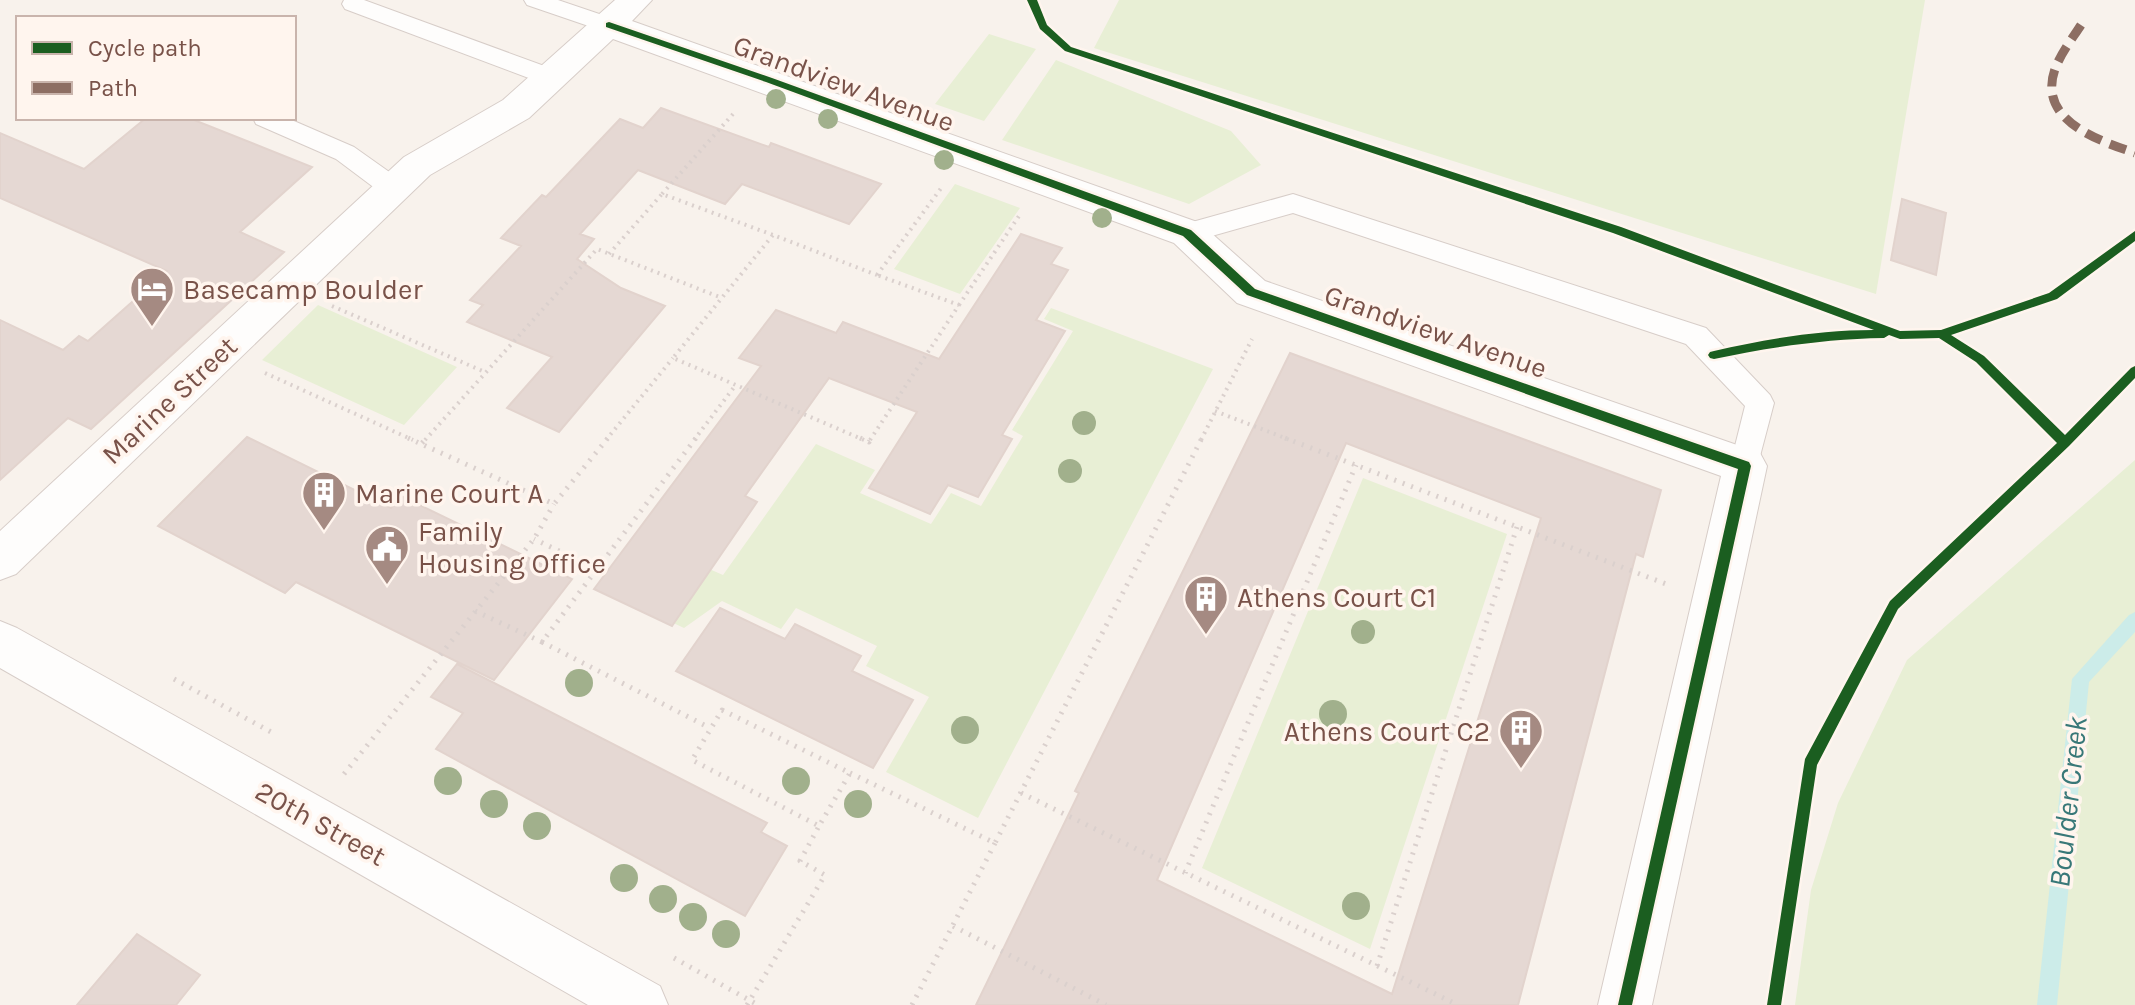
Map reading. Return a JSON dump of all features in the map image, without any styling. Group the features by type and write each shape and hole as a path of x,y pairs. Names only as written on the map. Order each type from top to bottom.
{"street":[{"name":"Marine Street","path":"0,560 417,166 516,109 622,12"},
{"name":"Grandview Avenue","path":"622,12 769,80 1187,233 1251,292 1745,466"},
{"path":"1625,1005 1745,466"},
{"name":"20th Street","path":"0,643 641,1005"}],"lane":[{"path":"535,0 622,12"},
{"path":"353,4 550,77"},
{"path":"270,120 345,153 393,188"},
{"path":"1187,233 1293,203 1696,336 1760,403 1745,466"}],"path":[{"path":"609,254 741,105"},
{"path":"877,275 951,175"},
{"path":"662,194 959,305"},
{"path":"673,358 869,442 1027,204"},
{"path":"344,774 534,539 554,504 773,235"},
{"path":"422,443 597,249 722,298"},
{"path":"912,1005 1215,411 1275,300"},
{"path":"329,305 485,372"},
{"path":"260,370 554,504"},
{"path":"542,642 735,386"},
{"path":"1215,411 1680,589 1714,606"},
{"path":"1185,873 1356,465"},
{"path":"1377,966 1517,527"},
{"path":"534,539 597,569"},
{"path":"475,611 710,728"},
{"path":"172,677 278,736"},
{"path":"819,826 692,760 722,710 995,843"},
{"path":"331,766 358,781"},
{"path":"748,1003 825,875 800,861 850,773"},
{"path":"1021,793 1458,1005"},
{"path":"953,926 1106,1005"},
{"path":"669,955 748,1003 758,1005"}],"green space":[{"path":"1119,0 1925,0 1876,294 1094,48"},
{"path":"989,34 1036,49 984,121 935,104"},
{"path":"1056,60 1231,131 1261,165 1189,204 1002,140"},
{"path":"955,184 1020,208 960,294 894,269"},
{"path":"318,305 457,367 404,425 262,360"},
{"path":"1051,308 1213,369 978,818 886,772 929,697 866,666 877,646 796,608 781,629 722,601 684,628 669,621 707,568 723,575 816,444 875,470 860,493 931,524 951,493 981,506 1023,436 1012,430 1073,331 1044,319"},
{"path":"2135,460 2135,1005 1795,1005 1811,890 1838,803 1907,660"},
{"path":"1363,478 1507,534 1370,949 1202,868"}],"building":[{"path":"661,108 769,147 771,143 881,184 849,224 742,184 725,204 638,170 580,234 594,239 577,259 621,288 665,306 559,432 507,408 552,357 467,322 483,305 470,300 521,246 501,238 542,195 546,197 620,119 643,128"},
{"path":"144,120 194,120 312,167 240,232 284,252 91,429 68,418 0,480 0,320 63,350 79,336 88,341 167,271 0,198 0,133 84,169"},
{"path":"1902,199 1946,213 1936,275 1891,260"},
{"path":"1021,234 1062,248 1051,264 1068,270 1036,320 1065,331 1002,435 1012,439 978,497 948,485 930,514 869,488 917,412 829,378 745,496 757,502 672,626 594,589 761,366 739,358 776,310 836,333 843,322 939,359"},
{"path":"1290,353 1661,490 1643,557 1636,554 1518,1005 976,1005 1079,793 1075,791","holes":["1346,443 1541,518 1392,994 1157,880"]},
{"name":"Marine Court A","path":"247,437 391,508 401,496 572,579 494,680 296,582 285,593 158,526"},
{"path":"720,608 785,639 795,624 861,656 852,671 913,700 873,768 676,671"},
{"path":"457,664 767,823 761,832 787,846 745,916 436,749 463,713 431,697"},
{"path":"137,934 200,975 176,1005 77,1005"}],"waterway":[{"name":"Boulder Creek","path":"2047,1005 2081,679 2135,620"}],"marked path":[{"path":"2081,25 2055,69 2050,86 2053,102 2074,125 2105,142 2135,153"}],"cycle path":[{"path":"1032,0 1043,27 1068,49 1617,230 1900,335 1941,334 2053,296 2135,235"},
{"path":"609,25 769,80 1187,233 1251,292 1745,466 1625,1005"},
{"path":"1714,355 1798,339 1884,334"},
{"path":"1941,334 1980,359 2065,443"},
{"path":"1774,1005 1810,764 1894,605 2065,443 2135,371"}],"place":[{"name":"Basecamp Boulder","path":"152,328"},
{"name":"Marine Court A","path":"324,532"},
{"name":"Family Housing Office","path":"387,586"},
{"name":"Athens Court C1","path":"1206,636"},
{"name":"Athens Court C2","path":"1521,770"}]}
